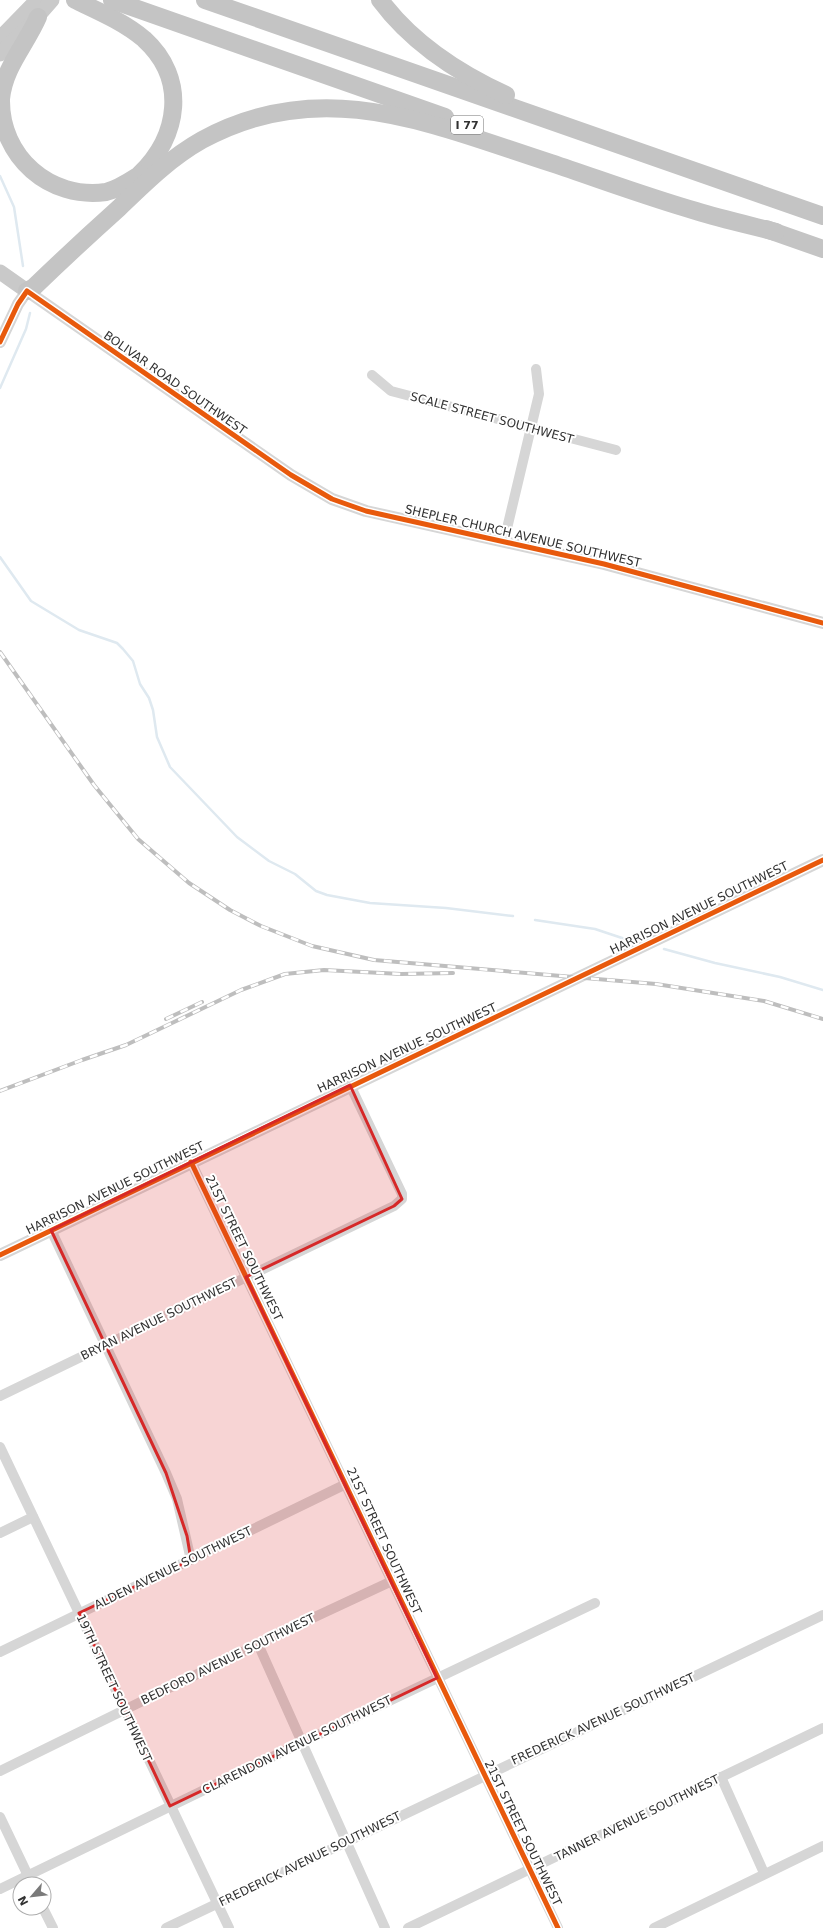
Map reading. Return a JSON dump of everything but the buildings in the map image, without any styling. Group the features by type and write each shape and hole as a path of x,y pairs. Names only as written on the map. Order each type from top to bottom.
{"highway":[{"path":"27,292 30,280 37,272 141,174 160,150 170,128 173,98 168,75 156,54 137,34 116,21 74,0"},
{"name":"I 77","path":"112,0 823,249"},
{"name":"I 77","path":"205,0 823,216"},
{"path":"380,0 396,20 419,42 454,67 484,84 532,106 700,167 731,184"},
{"path":"34,10 31,34 14,59 3,87 1,117 8,141 20,161 38,178 60,188 72,191 106,192 123,186 141,174"},
{"path":"27,292 158,171 190,147 211,135 251,119 278,112 308,108 360,109 415,120 696,211 776,232"}],"main road":[{"path":"0,38 34,10 52,0"},
{"path":"0,54 34,10"},
{"name":"BOLIVAR ROAD SOUTHWEST","path":"0,272 27,292"}],"street":[{"path":"1,337 18,304 27,292"},
{"name":"BOLIVAR ROAD SOUTHWEST","path":"27,292 313,489"},
{"path":"504,541 532,429 539,394 536,369"},
{"name":"SCALE STREET SOUTHWEST","path":"372,375 391,391 616,450"},
{"name":"SHEPLER CHURCH AVENUE SOUTHWEST","path":"313,489 345,504 366,510 631,571 823,623"},
{"name":"HARRISON AVENUE SOUTHWEST","path":"0,1255 350,1085 532,1000 823,860"},
{"name":"BRYAN AVENUE SOUTHWEST","path":"0,1396 394,1206 402,1198 402,1194 350,1085"},
{"name":"21ST STREET SOUTHWEST","path":"191,1162 558,1928"},
{"path":"51,1230 166,1473 177,1499 191,1560"},
{"name":"19TH STREET SOUTHWEST","path":"0,1447 229,1928"},
{"name":"ALDEN AVENUE SOUTHWEST","path":"0,1652 346,1484"},
{"path":"0,1533 33,1518"},
{"name":"BEDFORD AVENUE SOUTHWEST","path":"0,1771 258,1644 392,1581"},
{"name":"CLARENDON AVENUE SOUTHWEST","path":"38,1876 170,1806 595,1603"},
{"name":"FREDERICK AVENUE SOUTHWEST","path":"166,1928 823,1615"},
{"path":"258,1644 348,1841 385,1928"},
{"name":"TANNER AVENUE SOUTHWEST","path":"408,1928 823,1728"},
{"path":"721,1777 764,1873"},
{"path":"0,1817 28,1876"},
{"path":"654,1928 764,1873 823,1846"},
{"name":"CLARENDON AVENUE SOUTHWEST","path":"0,1889 12,1885"},
{"path":"47,1916 53,1928"}],"highlighted area":[{"path":"350,1085 402,1199 394,1206 246,1277 437,1678 170,1806 79,1613 191,1560 187,1536 166,1473 51,1230"}],"waterway":[{"path":"0,176 14,207 23,266"},
{"path":"0,388 26,329 30,313"},
{"path":"0,557 31,601 79,630 117,643 123,649 133,661 140,684 149,698 153,710 157,737 170,767 237,837 269,861 295,874 316,891 327,895 370,903 446,908 513,916"},
{"path":"535,920 595,929 631,941"},
{"path":"664,949 715,963 780,977 823,990"}],"railway":[{"path":"0,652 94,785 138,839 189,883 230,910 261,926 312,946 374,960 656,984 764,1001 823,1019"},
{"path":"0,1091 126,1045 241,990 285,974 324,970 401,974 453,973"},
{"path":"166,1019 202,1002"}],"cycle path":[{"path":"0,342 18,304 27,291 291,475 332,499 366,511 604,564 823,623"},
{"path":"0,1255 823,860"},
{"path":"191,1162 558,1928"}]}
